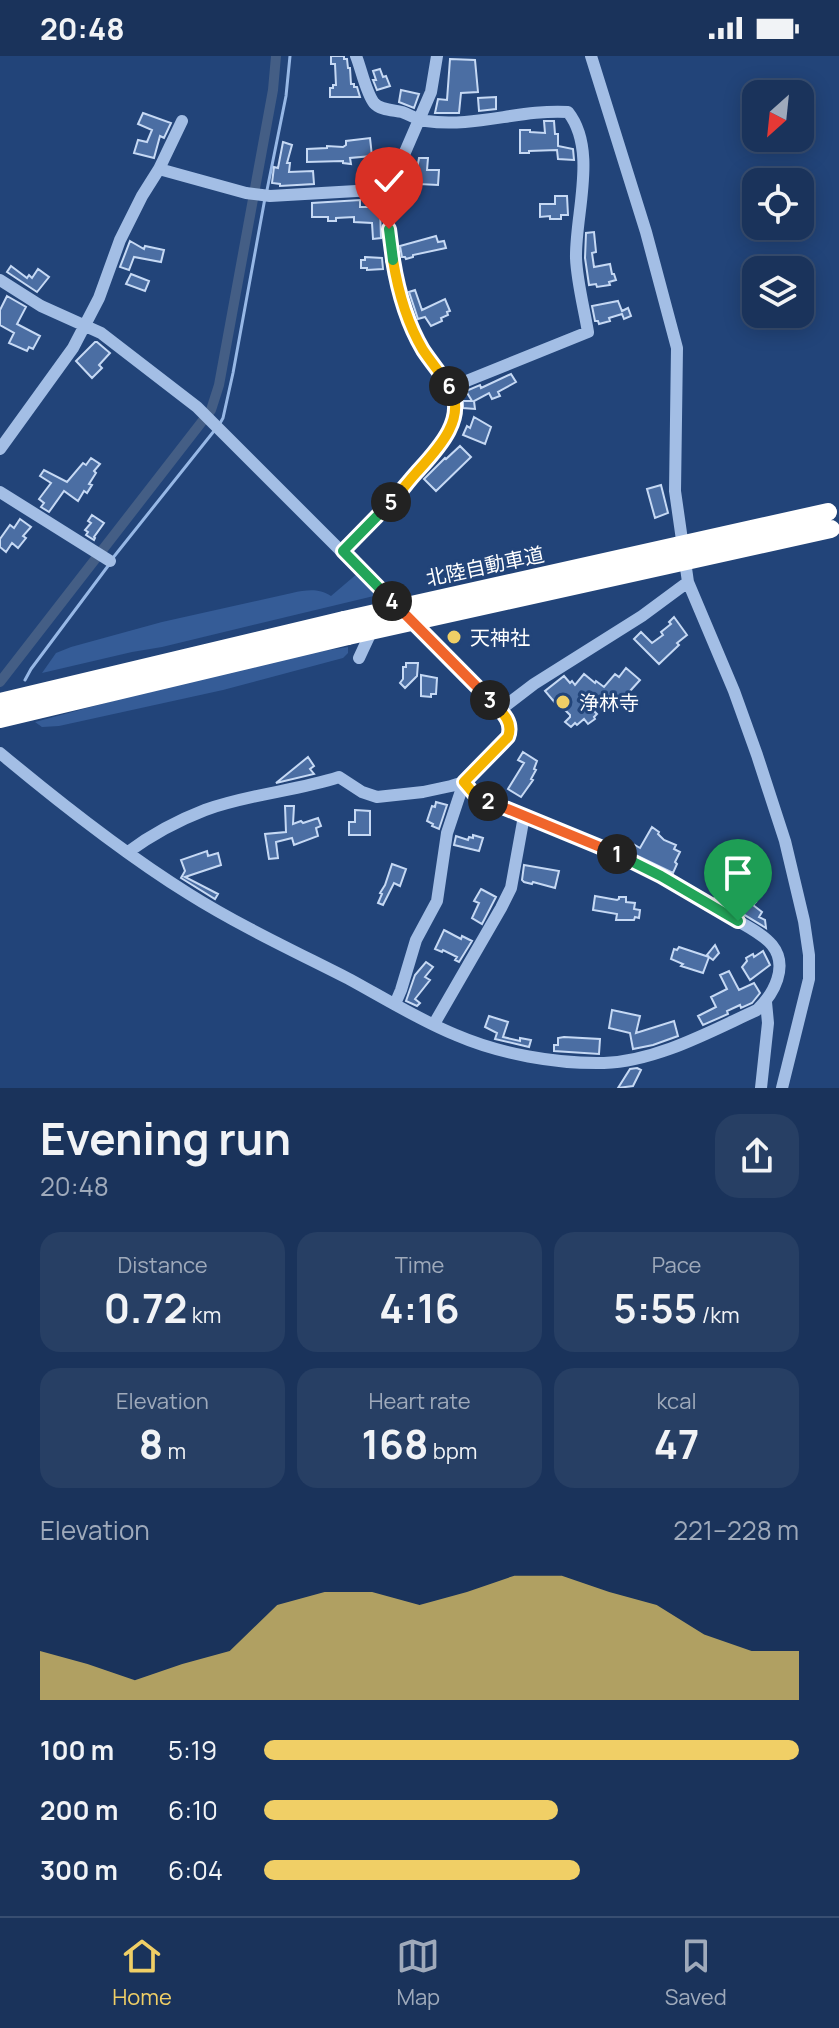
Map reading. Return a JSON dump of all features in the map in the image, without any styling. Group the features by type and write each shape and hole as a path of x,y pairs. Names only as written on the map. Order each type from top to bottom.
{"highway":[{"name":"北陸自動車道","path":"0,719 346,628 839,510"},
{"name":"北陸自動車道","path":"0,702 839,527"}],"street":[{"path":"356,56 375,105 427,122 479,121 554,111 568,112 573,117 581,141 583,193 576,237 576,262 588,332 459,384 452,391"},
{"path":"343,551 439,448 455,413 452,391 414,334 397,285 389,229 391,189 431,92 437,56"},
{"path":"591,56 646,232 677,348 675,491 688,582 757,755 785,841 804,921 809,979 782,1088"},
{"path":"0,449 73,348 99,298 120,240 182,121"},
{"path":"159,169 246,193 270,196 391,189"},
{"path":"0,280 41,306 101,333 209,417 500,710 511,727 508,737 464,782 447,833 437,901 416,940 395,1004"},
{"path":"0,492 110,561"},
{"path":"500,710 688,582"},
{"path":"359,658 388,597"},
{"path":"0,753 92,826 189,894 455,1035 501,1050 564,1061 626,1061 676,1047 757,1010 766,1002 778,979 780,964 774,947 765,939 661,876 475,795 464,782"},
{"path":"128,852 147,838 205,810 339,777 362,792 377,797 423,792 464,782"},
{"path":"434,1024 511,888 524,816"},
{"path":"761,1088 768,1023 766,1002"}],"shaded area":[{"path":"358,573 378,595 42,673 56,653 71,647 162,622 292,593 312,590 331,596"},
{"path":"348,647 348,653 343,658 223,690 59,726 42,727 35,722 280,658"}],"building":[{"path":"331,56 347,59 351,84 357,87 360,97 330,97 330,88 336,85 335,64 331,64"},
{"path":"450,59 475,60 478,92 461,93 459,113 435,113 438,99 447,100"},
{"path":"380,69 390,86 377,90 373,71"},
{"path":"401,90 419,94 414,108 399,102"},
{"path":"496,97 496,109 479,111 478,98"},
{"path":"143,113 171,123 164,138 160,136 154,158 134,153 138,140 147,142 152,130 138,124"},
{"path":"544,121 554,121 558,146 573,149 574,160 558,159 557,150 520,153 520,130 545,133"},
{"path":"370,138 372,156 350,158 351,164 343,161 307,162 307,149 343,147 346,141"},
{"path":"283,142 292,145 287,163 290,163 289,172 313,171 314,184 280,186 272,183"},
{"path":"419,158 428,158 427,170 439,170 438,185 419,184 419,191 401,191 405,174 416,174"},
{"path":"555,196 567,196 568,215 561,215 561,219 540,217 540,204 555,204"},
{"path":"360,200 360,207 380,207 381,238 373,239 372,223 354,222 354,217 328,221 328,217 312,217 312,203"},
{"path":"594,232 594,267 610,264 616,280 609,282 610,285 589,285 585,258 586,233"},
{"path":"436,236 438,242 444,241 446,248 406,259 402,257 400,246"},
{"path":"130,241 144,249 145,246 164,250 161,262 134,257 129,270 120,267"},
{"path":"365,257 382,258 383,269 361,268 361,260"},
{"path":"11,266 27,278 29,275 32,278 38,269 49,277 37,292 7,272"},
{"path":"131,274 149,281 145,291 126,284"},
{"path":"415,290 422,310 445,299 450,311 448,315 431,326 425,317 418,319 409,292"},
{"path":"7,296 26,307 17,324 40,336 33,349 29,347 27,351 9,343 14,333 0,325 0,310"},
{"path":"618,301 622,311 628,308 631,316 624,319 622,314 599,324 595,321 592,306"},
{"path":"95,342 110,353 92,378 76,361"},
{"path":"511,374 516,382 498,392 500,396 492,399 489,393 474,401 475,409 463,408 463,401 472,401 466,391 480,385 481,388"},
{"path":"474,417 491,427 485,444 463,435"},
{"path":"460,446 471,457 436,491 424,479"},
{"path":"91,458 100,464 94,471 96,473 87,493 84,491 78,501 64,491 49,512 41,507 44,503 39,499 51,483 40,476 44,470 67,482"},
{"path":"661,485 668,513 655,518 647,489"},
{"path":"92,515 104,523 94,540 86,535 88,532 85,530 91,523 88,521"},
{"path":"20,519 31,527 18,548 12,543 6,552 0,547 0,539 10,525 14,528"},
{"path":"674,617 687,635 659,664 634,639 641,632 652,643 663,635 661,632"},
{"path":"406,663 418,663 417,676 405,688 400,683"},
{"path":"626,668 640,680 621,701 612,693 594,711 597,714 595,719 588,724 584,719 571,727 565,722 570,715 545,691 564,676 575,685 584,674 604,687 615,674 619,677"},
{"path":"421,675 437,678 436,694 421,696"},
{"path":"523,752 537,761 533,780 521,797 508,789 524,763 518,760"},
{"path":"308,757 314,766 310,769 314,774 276,783"},
{"path":"436,802 447,805 439,829 427,821"},
{"path":"285,806 294,806 293,824 318,818 321,826 316,828 318,836 294,845 292,838 276,842 278,858 269,859 265,834 286,832"},
{"path":"355,810 370,811 370,835 349,835 349,822 355,822"},
{"path":"652,827 664,840 676,845 674,849 680,852 673,873 623,849 628,841 640,848"},
{"path":"473,835 483,838 479,851 454,845 456,836 468,840"},
{"path":"207,851 208,856 218,853 221,865 185,877 218,894 215,899 181,878 185,871 181,860"},
{"path":"392,864 406,869 400,886 394,883 383,905 378,903 380,893"},
{"path":"524,865 559,871 555,888 524,882"},
{"path":"750,883 759,890 753,905 762,912 759,917 765,920 766,928 715,897 717,893 734,902"},
{"path":"481,889 496,897 482,924 472,918 479,903 474,901"},
{"path":"595,896 617,900 626,897 626,902 635,903 634,909 640,910 639,918 616,920 617,914 593,910"},
{"path":"444,930 472,941 459,962 455,960 457,957 435,949"},
{"path":"715,945 719,953 713,960 707,955"},
{"path":"679,947 709,957 703,973 681,966 683,964 671,959 674,949"},
{"path":"763,951 770,965 750,980 742,967 746,958"},
{"path":"426,962 433,967 425,977 430,980 415,999 420,1003 417,1006 406,1001 415,975"},
{"path":"729,971 739,990 754,983 760,993 752,1003 741,1008 740,1005 703,1025 698,1016 716,1007 711,997 727,989 720,975"},
{"path":"612,1010 640,1016 636,1033 674,1021 678,1036 633,1049 630,1033 609,1028"},
{"path":"489,1016 508,1022 503,1037 531,1040 529,1047 495,1039 497,1033 485,1027"},
{"path":"558,1038 600,1039 599,1054 554,1051"},
{"path":"630,1069 641,1070 633,1086 618,1088"}],"waterway":[{"path":"0,682 211,410 219,385 273,90 276,56"},
{"path":"267,190 286,96 290,56"},
{"path":"219,425 233,373 265,198"},
{"path":"112,559 214,431"},
{"path":"25,680 108,566"}],"place":[{"name":"天神社","path":"454,637"},
{"name":"浄林寺","path":"563,702"}],"route":[{"path":"389,229 397,285 414,334 452,391 455,413 439,448 343,551 509,722 508,737 464,782 475,795 621,856 738,921"}]}
